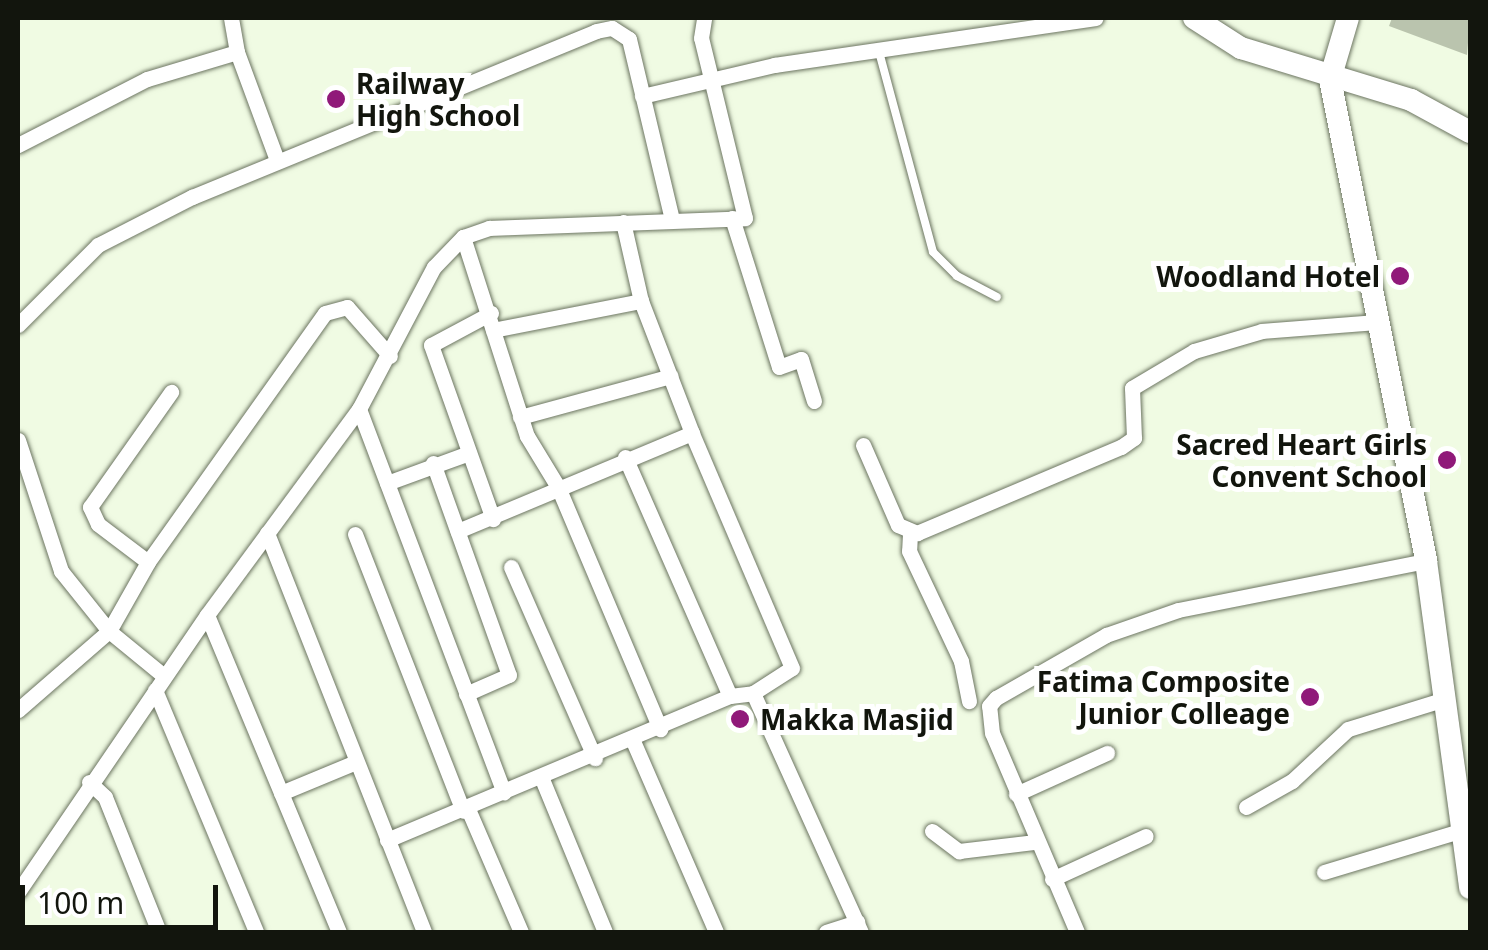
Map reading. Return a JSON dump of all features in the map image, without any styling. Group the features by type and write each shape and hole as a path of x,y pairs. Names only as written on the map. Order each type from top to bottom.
{"main road":[{"path":"1194,18 1241,48 1330,79 1411,100 1470,132"},
{"path":"1348,18 1330,79 1426,561 1470,888"}],"street":[{"path":"231,18 237,52 277,160"},
{"path":"18,892 89,782 359,409 434,267 463,237 489,228 745,218 701,38 704,18"},
{"path":"642,96 878,48 1096,18"},
{"path":"18,326 98,245 277,160 596,30 622,31 629,40 672,220"},
{"path":"18,146 147,79 237,52"},
{"path":"732,218 779,367 801,360 814,401"},
{"path":"387,840 595,758 730,696 753,693 792,668 692,433 641,301 623,222"},
{"path":"463,237 520,417 558,488 660,729"},
{"path":"493,519 431,344 492,322 641,301"},
{"path":"20,699 109,631 148,562 324,313 346,307 390,356"},
{"path":"910,534 1052,482 1121,448 1134,438 1132,388 1194,351 1262,331 1376,322"},
{"path":"520,417 672,376"},
{"path":"148,562 98,524 90,507 171,392"},
{"path":"359,409 504,793"},
{"path":"458,531 493,519 625,457 692,433"},
{"path":"18,440 61,572 109,631 159,683 256,932"},
{"path":"863,445 898,525 910,534"},
{"path":"387,483 469,453"},
{"path":"625,457 730,696"},
{"path":"433,463 510,675 466,694"},
{"path":"267,533 424,932"},
{"path":"355,534 466,810 521,932"},
{"path":"910,534 909,551 961,662 969,701"},
{"path":"1077,932 1034,842 992,733 989,706 1038,670 1178,610 1426,561"},
{"path":"510,567 595,758"},
{"path":"207,615 339,932"},
{"path":"753,693 859,927 826,932"},
{"path":"1246,806 1292,781 1348,728 1445,699"},
{"path":"632,741 716,932"},
{"path":"1016,794 1107,753"},
{"path":"281,794 356,762"},
{"path":"542,780 605,932"},
{"path":"89,782 105,797 159,932"},
{"path":"1324,872 1462,830"},
{"path":"932,831 959,851 1034,842"},
{"path":"1052,878 1146,836"}],"lane":[{"path":"878,48 933,252 957,276 997,297"}],"building":[{"path":"1392,18 1470,18 1467,55 1389,26"}],"place":[{"name":"Railway High School","path":"336,99"},
{"name":"Woodland Hotel","path":"1400,276"},
{"name":"Sacred Heart Girls Convent School","path":"1447,460"},
{"name":"Fatima Composite Junior Colleage","path":"1310,697"},
{"name":"Makka Masjid","path":"740,719"}]}
